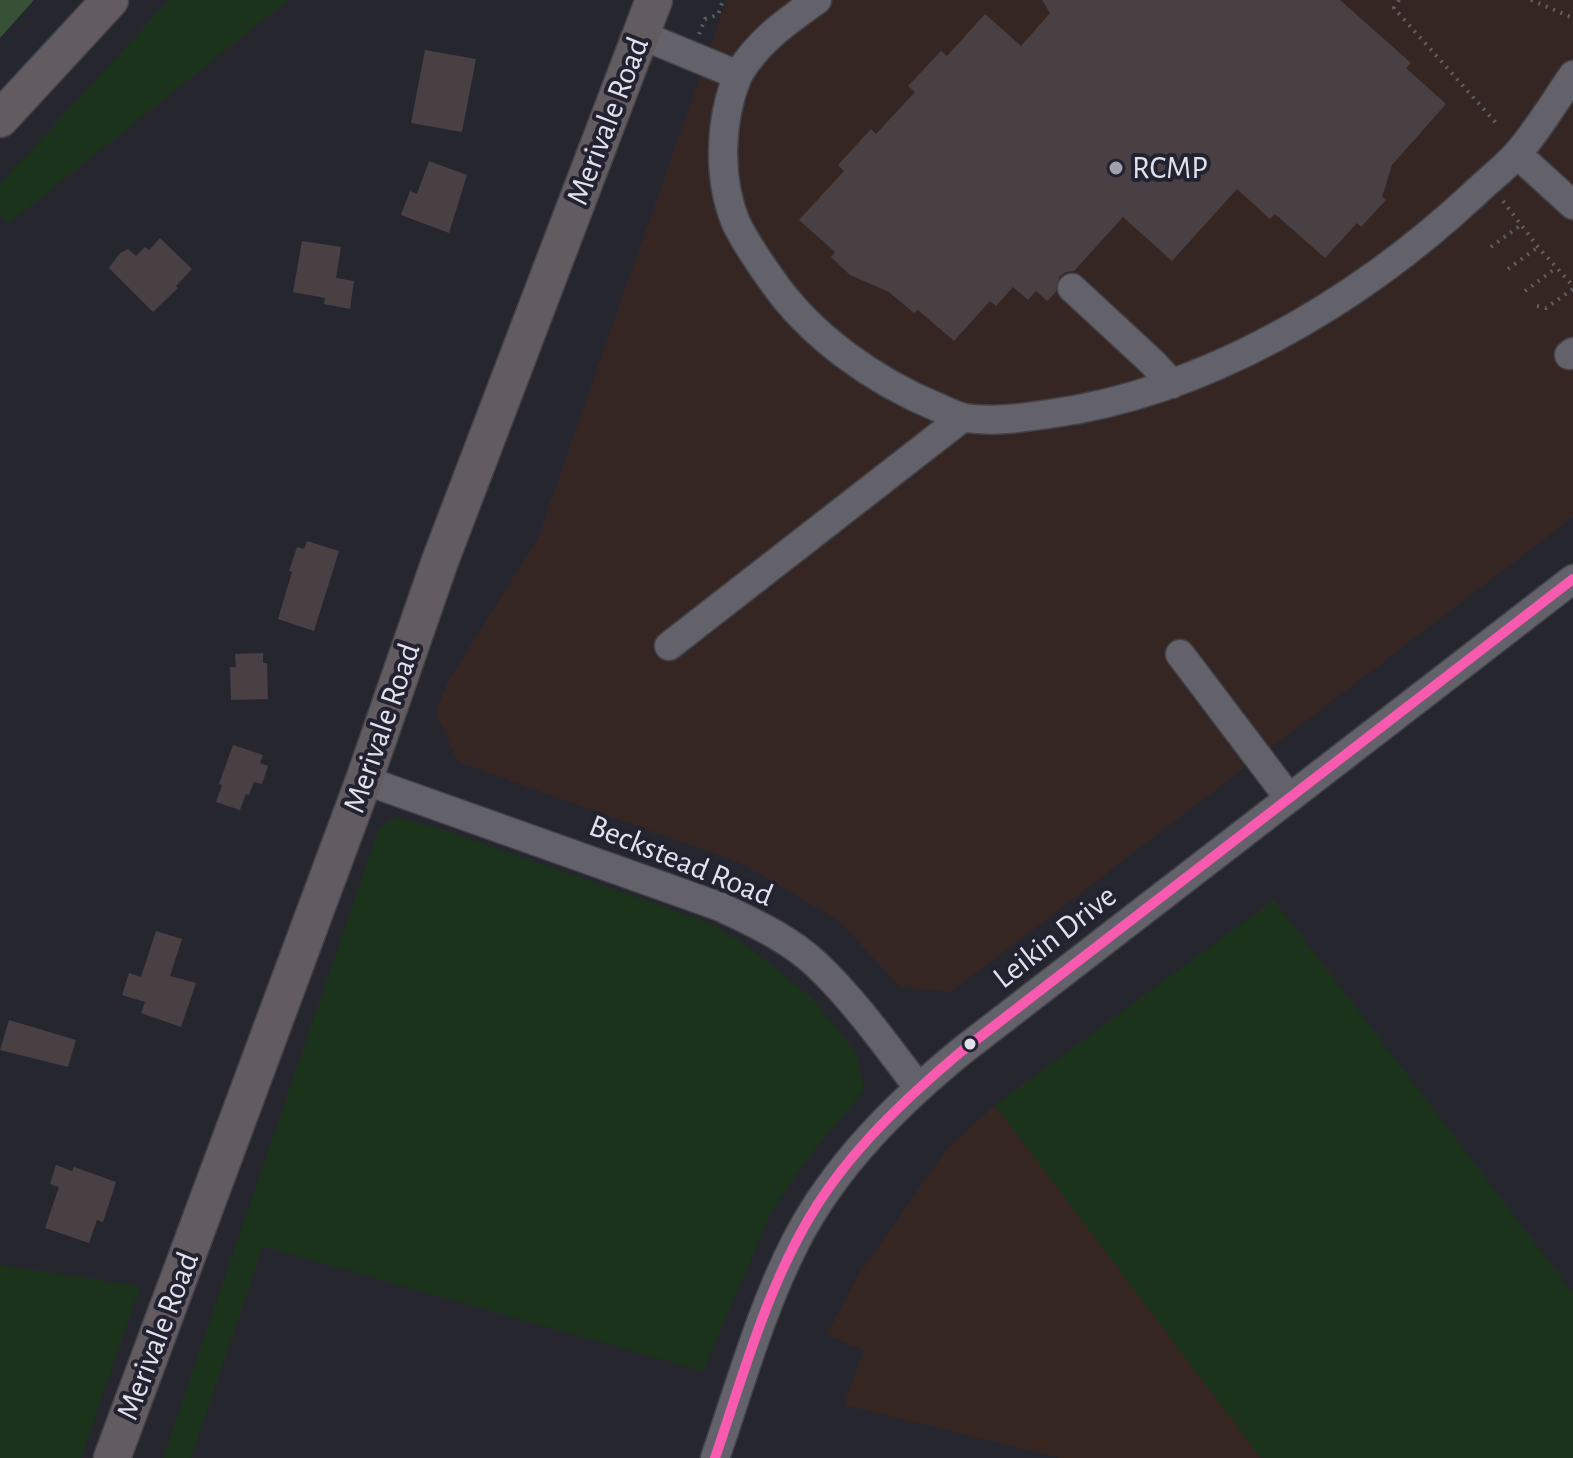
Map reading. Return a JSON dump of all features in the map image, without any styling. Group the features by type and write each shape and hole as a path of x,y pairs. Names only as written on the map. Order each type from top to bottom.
{"main road":[{"path":"0,119 110,0"},
{"name":"Merivale Road","path":"112,1458 364,780 440,561 654,0"}],"street":[{"path":"817,0 767,36 749,56 738,75 726,113 724,134 726,188 736,222 785,299 868,372 962,418 1009,419 1089,409 1172,384 1213,369 1356,289 1430,233 1517,154 1573,75"},
{"path":"641,35 738,75"},
{"path":"1517,154 1573,205"},
{"path":"1072,288 1172,384"},
{"path":"669,646 962,418"},
{"name":"Leikin Drive","path":"715,1458 763,1320 811,1214 847,1165 918,1087 1573,579"},
{"path":"1180,654 1289,798"},
{"name":"Beckstead Road","path":"364,780 721,907 760,926 815,963 873,1029 918,1087"}],"path":[{"path":"692,56 705,19 718,15 723,0"},
{"path":"1399,0 1394,8 1496,123"},
{"path":"1531,0 1573,18"},
{"path":"1503,201 1573,287 1546,308 1537,306"},
{"path":"1491,247 1521,225"},
{"path":"1508,269 1538,247"},
{"path":"1525,291 1556,268"}],"shaded area":[{"name":"RCMP","path":"727,0 1573,0 1573,517 951,992 900,987 839,921 743,864 458,762 436,713 447,683 537,540"},
{"path":"995,1105 1261,1458 1060,1458 844,1405 864,1350 826,1335 858,1276 946,1150"}],"green space":[{"path":"0,0 34,0 0,38"},
{"path":"169,0 288,0 9,223 0,216 0,184"},
{"path":"396,817 441,829 710,923 750,948 812,998 857,1054 864,1090 810,1155 771,1212 703,1371 263,1246 191,1458 163,1458 379,828"},
{"path":"1274,900 1573,1293 1573,1458 1261,1458 995,1105"},
{"path":"0,1265 140,1286 81,1458 0,1458"}],"building":[{"name":"RCMP","path":"1042,0 1340,0 1411,63 1406,68 1446,104 1392,165 1382,197 1386,200 1361,227 1357,223 1325,258 1275,214 1270,219 1237,189 1172,261 1123,217 1074,271 1059,277 1056,292 1047,301 1036,291 1028,300 1013,287 996,306 990,301 954,341 918,310 914,313 889,292 850,275 831,257 835,252 799,220 844,171 838,165 871,129 876,134 915,92 908,86 941,51 947,56 985,14 1021,46 1050,13"},
{"path":"425,50 476,59 462,132 411,123"},
{"path":"429,161 467,175 449,233 401,215 410,191 417,194"},
{"path":"160,238 192,269 153,312 109,268 120,253 128,249 136,256 145,247 149,250"},
{"path":"302,241 341,247 336,278 354,281 350,309 324,304 325,298 293,292"},
{"path":"307,541 339,551 314,631 278,619 297,547 304,549"},
{"path":"263,653 263,663 267,663 268,699 231,700 230,667 236,667 235,654"},
{"path":"233,745 263,755 260,763 268,766 262,784 254,782 240,810 216,802"},
{"path":"156,931 182,939 170,976 196,983 181,1027 141,1013 145,1002 122,995 129,973 141,977"},
{"path":"9,1020 76,1040 68,1067 0,1050"},
{"path":"56,1165 72,1171 74,1167 116,1182 103,1222 97,1220 89,1243 45,1228 59,1187 50,1184"}],"transit line":[{"path":"715,1458 768,1303 795,1244 826,1191 880,1126 963,1050 1573,579"}],"place":[{"name":"RCMP","path":"1116,168"}]}
